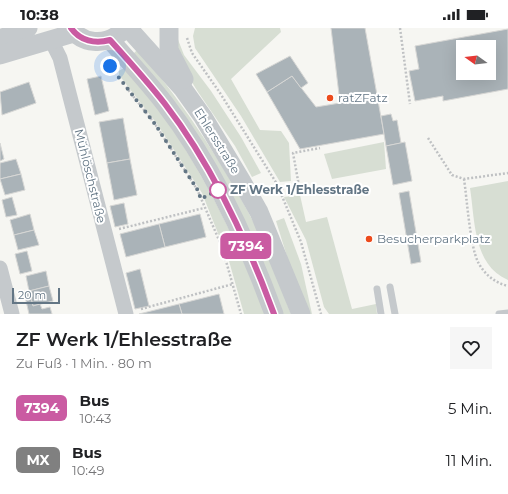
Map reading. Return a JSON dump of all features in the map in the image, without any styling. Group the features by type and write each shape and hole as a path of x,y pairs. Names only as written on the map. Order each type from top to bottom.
{"street":[{"path":"0,39 28,28"},
{"name":"Ehlersstraße","path":"128,28 183,89 202,117 253,201 301,314"},
{"path":"177,30 169,50 179,71 236,158 253,201"},
{"path":"0,55 51,40 72,31 86,40 102,42 117,34"},
{"name":"Ehlersstraße","path":"117,34 202,160 236,224 262,280 274,314"},
{"name":"Mühlöschstraße","path":"51,40 60,58 126,314"},
{"path":"0,268 12,314"}],"lane":[{"path":"390,287 395,314"},
{"path":"377,289 381,314"},
{"path":"499,314 508,313"}],"path":[{"path":"400,28 410,104"},
{"path":"177,30 220,93 278,189 301,242 321,314"},
{"path":"124,83 155,124 197,189 222,247 241,314"},
{"path":"428,138 452,175 464,179 508,173"},
{"path":"299,186 293,153 320,148"},
{"path":"464,179 477,261 486,274 500,284 508,286"},
{"path":"278,189 303,185"},
{"path":"104,233 204,208"},
{"path":"126,314 233,284"}],"shaded area":[{"path":"195,28 280,28 281,32 231,79 260,130 281,131 289,143 291,181 280,182 241,116 195,48 193,36"},
{"path":"177,37 184,55 211,91 241,137 261,173 252,177 235,146 177,58"},
{"path":"138,49 173,93 235,188 265,246 291,314 280,314 132,55"},
{"path":"125,69 148,97 177,137 196,167 229,229 265,314 244,314 229,261 202,193 157,124 119,75 119,71"},
{"path":"384,142 386,169 332,179 324,154"},
{"path":"508,181 508,280 497,273 488,264 482,253 475,227 470,188"},
{"path":"300,195 306,222 327,217 352,309 376,304 377,314 329,314 324,307 306,240 284,197"},
{"path":"284,218 301,264 312,314 305,314 276,221"}],"building":[{"path":"331,28 365,28 384,134 300,149 267,92 292,76 316,107 340,103"},
{"path":"508,29 508,89 443,101 443,96 415,101 409,71 419,69 415,46"},
{"path":"290,56 308,83 301,88 292,76 267,92 256,74"},
{"path":"101,76 109,111 95,115 87,79"},
{"path":"29,82 36,103 2,115 0,92"},
{"path":"391,114 393,121 397,120 401,143 386,146 381,116"},
{"path":"123,118 130,159 107,163 99,122"},
{"path":"405,142 412,181 393,185 386,146"},
{"path":"0,143 4,159 0,161"},
{"path":"16,159 21,174 0,179 0,163"},
{"path":"130,159 137,195 114,200 107,163"},
{"path":"21,174 25,190 5,195 0,179"},
{"path":"409,191 421,262 411,264 399,193"},
{"path":"12,197 17,215 6,217 2,200"},
{"path":"124,203 128,224 115,227 110,206"},
{"path":"30,214 34,230 14,235 10,220"},
{"path":"200,214 206,237 165,247 159,224"},
{"path":"159,224 165,247 126,257 120,234"},
{"path":"34,230 39,245 18,250 14,235"},
{"path":"27,251 32,271 20,274 15,254"},
{"path":"140,269 149,306 135,309 126,273"},
{"path":"46,271 49,286 29,291 26,276"},
{"path":"49,286 53,301 33,306 29,291"},
{"path":"29,291 33,306 40,304 42,309 50,307 52,314 29,314 24,292"},
{"path":"219,294 224,314 182,314 179,304"},
{"path":"179,304 182,314 139,314"}],"bus line":[{"name":"7394","path":"71,28 74,33 86,40 102,42 110,40 166,105 202,160 233,218 262,280 274,314"}],"place":[{"name":"ratZFatz","path":"330,98"},
{"name":"ZF Werk 1/Ehlesstraße","path":"218,190"},
{"name":"Besucherparkplatz","path":"369,239"}],"route":[{"path":"110,66 155,124 197,189 201,199 218,190"}]}
